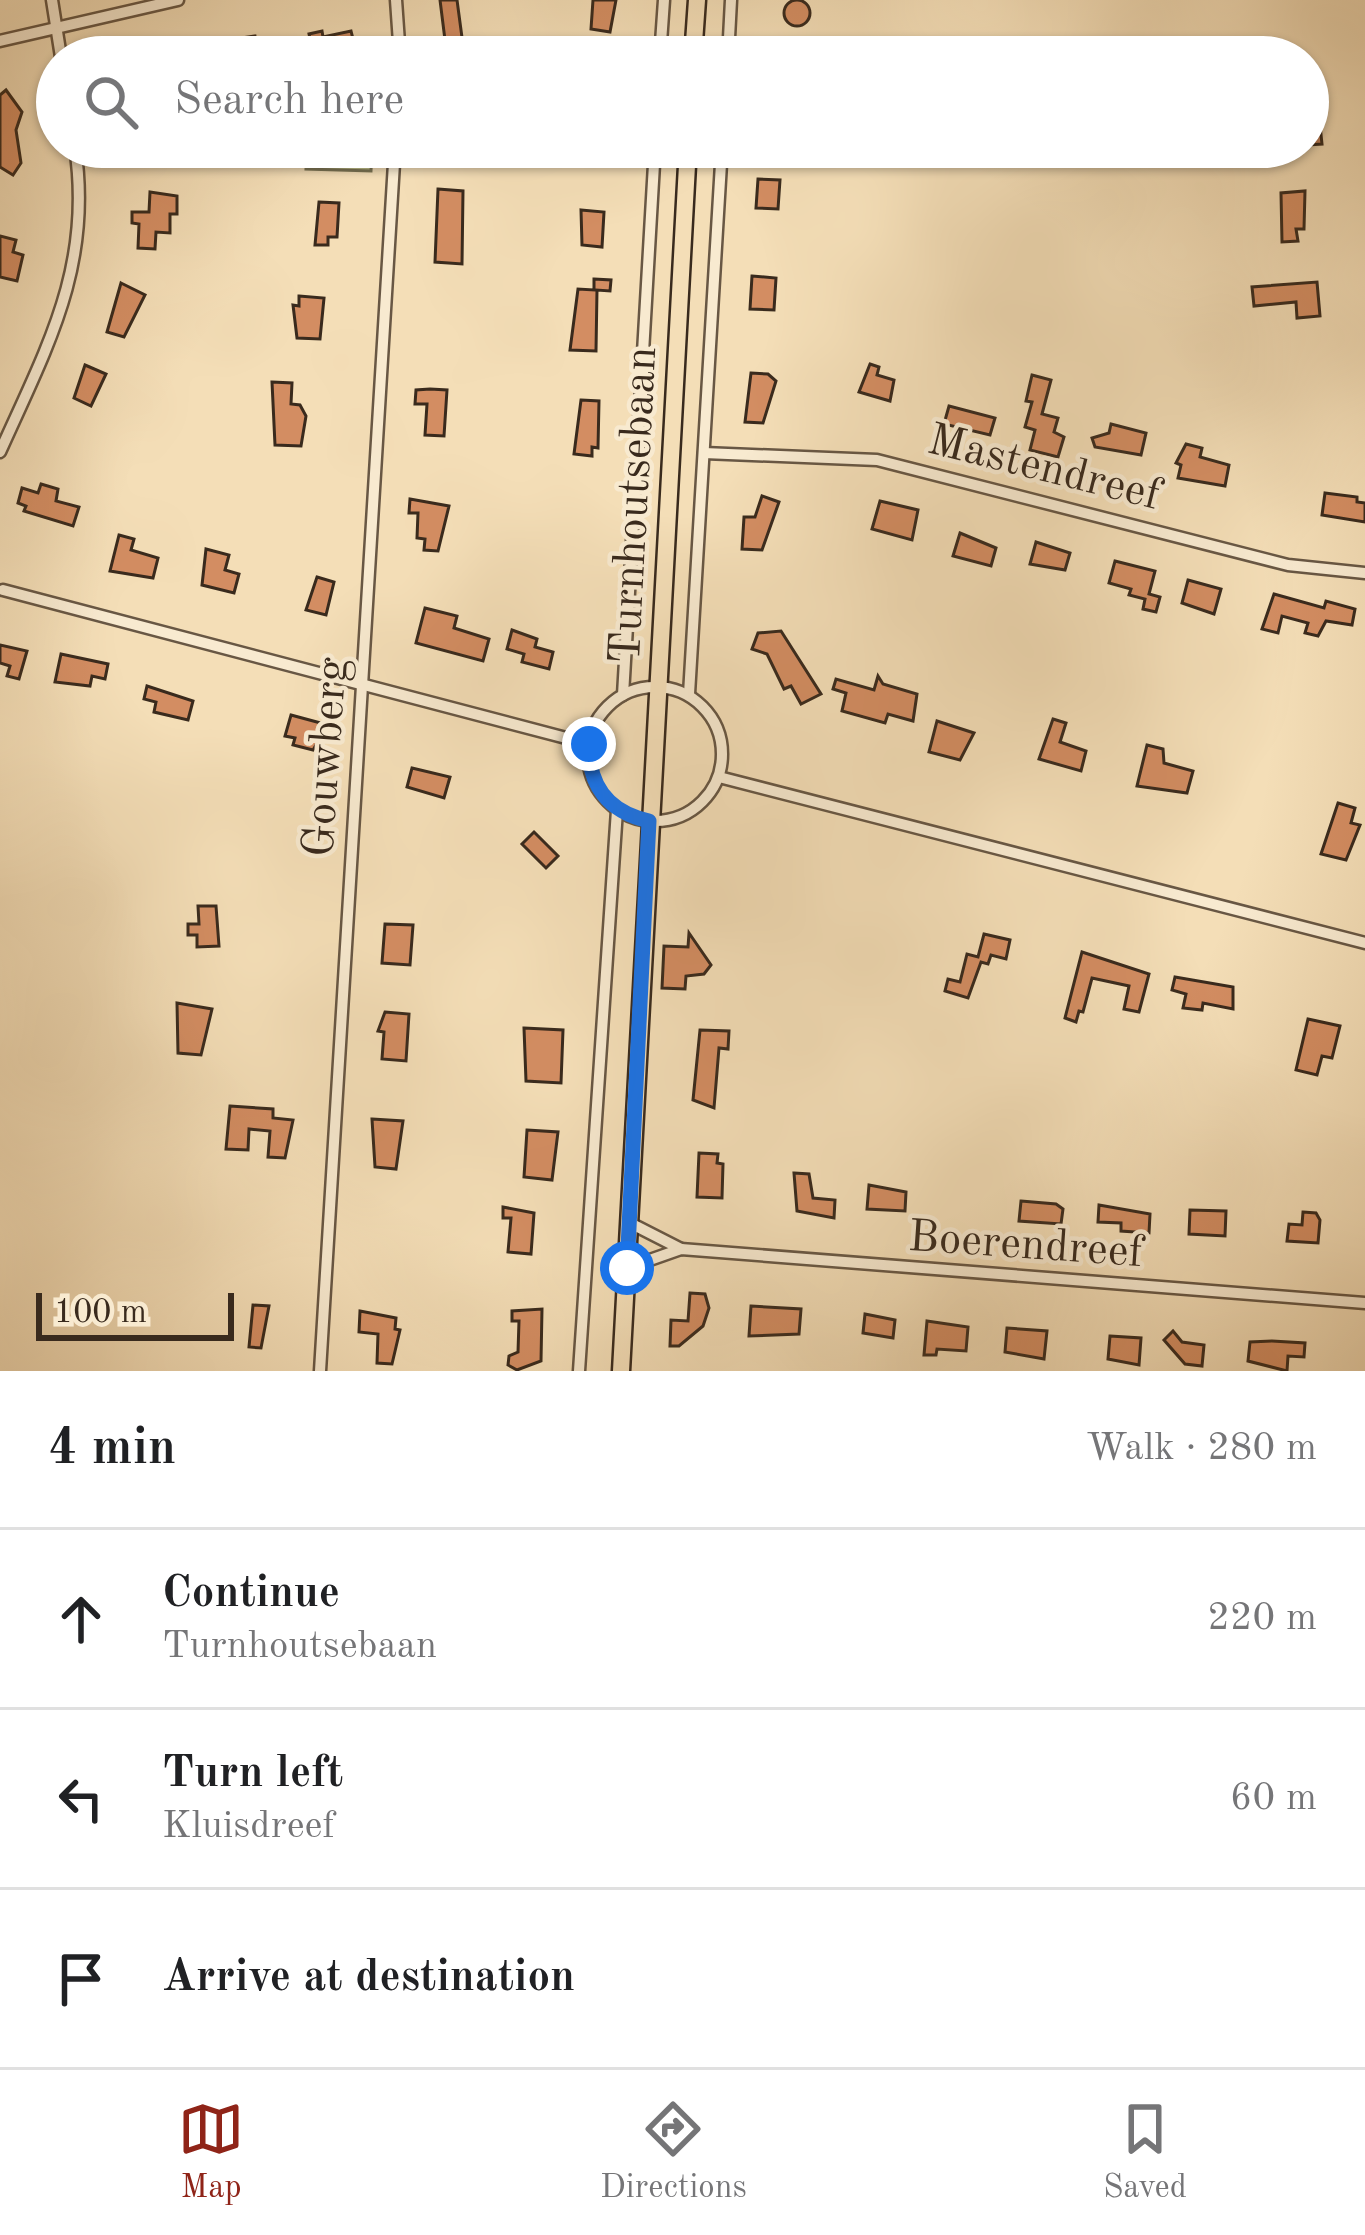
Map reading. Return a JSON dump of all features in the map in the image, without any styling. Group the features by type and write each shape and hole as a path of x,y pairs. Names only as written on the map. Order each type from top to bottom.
{"main road":[{"path":"694,36 697,0"},
{"name":"Turnhoutsebaan","path":"621,1371 687,168"}],"street":[{"path":"52,0 58,36"},
{"path":"0,41 178,0"},
{"path":"396,0 399,36"},
{"path":"661,36 664,0"},
{"path":"729,36 731,0"},
{"path":"0,452 71,288 80,238 76,168"},
{"name":"Gouwberg","path":"320,1371 394,168"},
{"name":"Turnhoutsebaan","path":"623,695 654,168"},
{"name":"Turnhoutsebaan","path":"689,694 721,168"},
{"name":"Mastendreef","path":"704,453 877,460 1288,565 1365,573"},
{"path":"1,588 589,744"},
{"path":"657,686 689,694 718,727 723,752 719,777 699,806 684,815 649,821 617,810 594,781 589,744 607,707 623,695 657,686"},
{"path":"719,777 1365,943"},
{"path":"579,1371 617,810"},
{"name":"Boerendreef","path":"630,1222 681,1249 1365,1303"},
{"name":"Boerendreef","path":"627,1268 681,1249"}],"shaded area":[{"path":"306,168 371,168 371,171"}],"building":[{"path":"440,0 457,0 462,36 444,36"},
{"path":"593,0 616,0 610,32 591,29"},
{"path":"797,0 810,13 797,26 784,13"},
{"path":"6,90 22,112 16,130 21,163 13,175 0,167 0,95"},
{"path":"758,179 780,180 778,209 756,208"},
{"path":"438,189 463,191 462,264 435,262"},
{"path":"1305,191 1304,229 1296,229 1298,241 1282,242 1281,193"},
{"path":"150,192 177,196 177,214 170,214 170,233 156,232 155,249 138,248 139,224 132,223 132,212 149,212"},
{"path":"319,202 339,203 337,237 328,237 328,245 315,245"},
{"path":"581,210 604,212 602,247 582,245"},
{"path":"0,236 16,240 13,252 23,255 17,281 0,277"},
{"path":"752,276 776,278 774,310 750,309"},
{"path":"594,279 611,280 610,291 597,290 596,351 570,350 578,289 594,290"},
{"path":"1317,282 1320,316 1297,318 1296,302 1254,306 1252,287"},
{"path":"121,283 145,295 124,337 107,332"},
{"path":"299,296 324,298 320,339 297,338 293,305 299,306"},
{"path":"870,364 879,367 877,375 894,380 890,401 859,392"},
{"path":"85,365 106,374 91,406 74,398"},
{"path":"751,373 768,374 776,381 763,423 745,422"},
{"path":"1032,375 1051,380 1042,414 1058,418 1054,432 1064,437 1058,457 1030,450 1035,430 1025,427 1032,402 1026,401"},
{"path":"272,382 292,383 291,404 300,405 306,416 301,446 275,445"},
{"path":"416,390 447,390 444,436 425,435 427,404 415,404"},
{"path":"581,400 599,401 598,448 592,447 592,456 574,454"},
{"path":"949,406 995,418 990,435 944,424"},
{"path":"1111,424 1146,433 1141,455 1095,447 1092,438 1109,433"},
{"path":"1186,444 1202,448 1200,457 1229,465 1225,486 1178,478 1181,465 1176,463"},
{"path":"41,484 58,489 56,501 79,507 73,526 24,511 26,506 18,503 22,488 38,493"},
{"path":"1325,493 1357,497 1357,502 1365,503 1365,522 1322,515"},
{"path":"762,496 779,502 762,550 742,549 744,517 755,517"},
{"path":"410,499 449,506 438,551 424,550 425,539 417,538 418,513 409,513"},
{"path":"880,501 918,510 912,540 872,529"},
{"path":"960,533 996,548 991,566 953,556"},
{"path":"119,535 134,539 131,550 158,558 153,578 110,571"},
{"path":"1036,542 1070,553 1065,570 1030,564"},
{"path":"206,549 229,555 225,570 239,574 234,593 202,585"},
{"path":"1115,561 1155,571 1149,594 1160,597 1156,612 1143,609 1145,599 1129,595 1131,589 1109,583"},
{"path":"317,577 334,582 326,615 306,610"},
{"path":"1188,580 1221,589 1214,614 1182,603"},
{"path":"1274,594 1324,608 1326,601 1355,609 1352,625 1326,621 1318,636 1305,633 1308,623 1282,616 1278,633 1262,629"},
{"path":"425,608 457,616 454,628 489,639 483,661 416,643"},
{"path":"512,630 537,639 535,647 553,652 549,669 522,662 524,654 507,649"},
{"path":"781,631 821,694 801,704 791,686 784,689 767,654 752,649 758,633"},
{"path":"0,645 27,651 19,679 7,676 10,666 0,663"},
{"path":"61,654 108,664 105,679 92,676 90,686 55,682"},
{"path":"878,676 883,684 917,694 913,721 888,714 885,723 842,711 846,693 833,689 836,679 874,690"},
{"path":"147,686 193,701 188,720 154,712 156,702 144,699"},
{"path":"291,715 328,725 313,750 293,745 295,738 285,736"},
{"path":"1053,719 1066,723 1060,742 1086,751 1081,771 1039,759"},
{"path":"937,721 974,733 960,760 929,752"},
{"path":"1147,745 1163,749 1164,763 1193,771 1187,793 1137,786"},
{"path":"412,768 450,777 444,798 407,787"},
{"path":"1338,803 1355,808 1351,823 1360,825 1346,860 1321,854"},
{"path":"534,832 558,856 546,868 522,844"},
{"path":"198,906 216,906 219,946 197,947 197,935 188,935 188,924 199,924"},
{"path":"385,924 413,925 410,965 382,963"},
{"path":"689,933 711,965 704,974 686,976 685,989 662,988 664,946 688,947"},
{"path":"984,934 1010,940 1006,959 991,955 988,964 981,962 968,998 945,991 948,979 960,982 967,954 978,957"},
{"path":"1082,952 1149,974 1139,1012 1124,1009 1129,986 1092,978 1083,1012 1079,1011 1076,1022 1065,1018"},
{"path":"1175,977 1233,987 1233,1009 1203,1003 1202,1010 1183,1008 1186,994 1172,990"},
{"path":"177,1003 212,1009 201,1055 178,1053"},
{"path":"385,1012 409,1014 406,1061 382,1059 384,1032 378,1031"},
{"path":"1308,1019 1340,1026 1332,1058 1322,1056 1317,1075 1296,1070"},
{"path":"524,1028 563,1030 561,1083 526,1081"},
{"path":"700,1030 729,1031 728,1049 719,1048 714,1108 693,1100"},
{"path":"230,1106 273,1109 273,1118 293,1120 285,1158 268,1157 270,1131 249,1129 248,1150 226,1149"},
{"path":"372,1119 403,1121 396,1169 375,1167"},
{"path":"527,1130 558,1132 552,1180 524,1177"},
{"path":"699,1153 718,1154 717,1163 723,1164 722,1198 697,1197"},
{"path":"794,1173 809,1174 813,1198 835,1200 834,1218 797,1211"},
{"path":"869,1185 906,1192 905,1211 867,1209"},
{"path":"1021,1201 1056,1204 1063,1209 1061,1224 1019,1221"},
{"path":"1099,1205 1150,1214 1149,1233 1121,1231 1121,1223 1098,1222"},
{"path":"503,1207 534,1213 531,1254 508,1252 511,1218 503,1218"},
{"path":"1190,1210 1226,1211 1225,1236 1189,1234"},
{"path":"1303,1212 1316,1213 1320,1220 1318,1243 1287,1241 1289,1224 1302,1225"},
{"path":"690,1293 705,1294 709,1308 703,1326 679,1346 670,1346 671,1320 688,1321"},
{"path":"253,1305 269,1306 261,1348 249,1347"},
{"path":"751,1306 801,1309 799,1334 749,1336"},
{"path":"542,1309 541,1361 517,1370 508,1365 509,1356 518,1352 519,1321 512,1321 512,1311"},
{"path":"360,1311 396,1318 395,1329 400,1330 392,1364 377,1363 378,1334 359,1332"},
{"path":"865,1314 895,1320 893,1338 863,1333"},
{"path":"927,1321 968,1327 966,1351 937,1349 936,1355 924,1355"},
{"path":"1007,1328 1047,1331 1044,1359 1005,1352"},
{"path":"1173,1331 1182,1342 1204,1345 1202,1366 1185,1364 1164,1340"},
{"path":"1110,1336 1141,1338 1139,1365 1108,1359"},
{"path":"1250,1342 1305,1343 1304,1357 1288,1356 1287,1371 1248,1361"}],"route":[{"path":"589,744 589,763 603,797 632,818 649,821 627,1268"}]}
